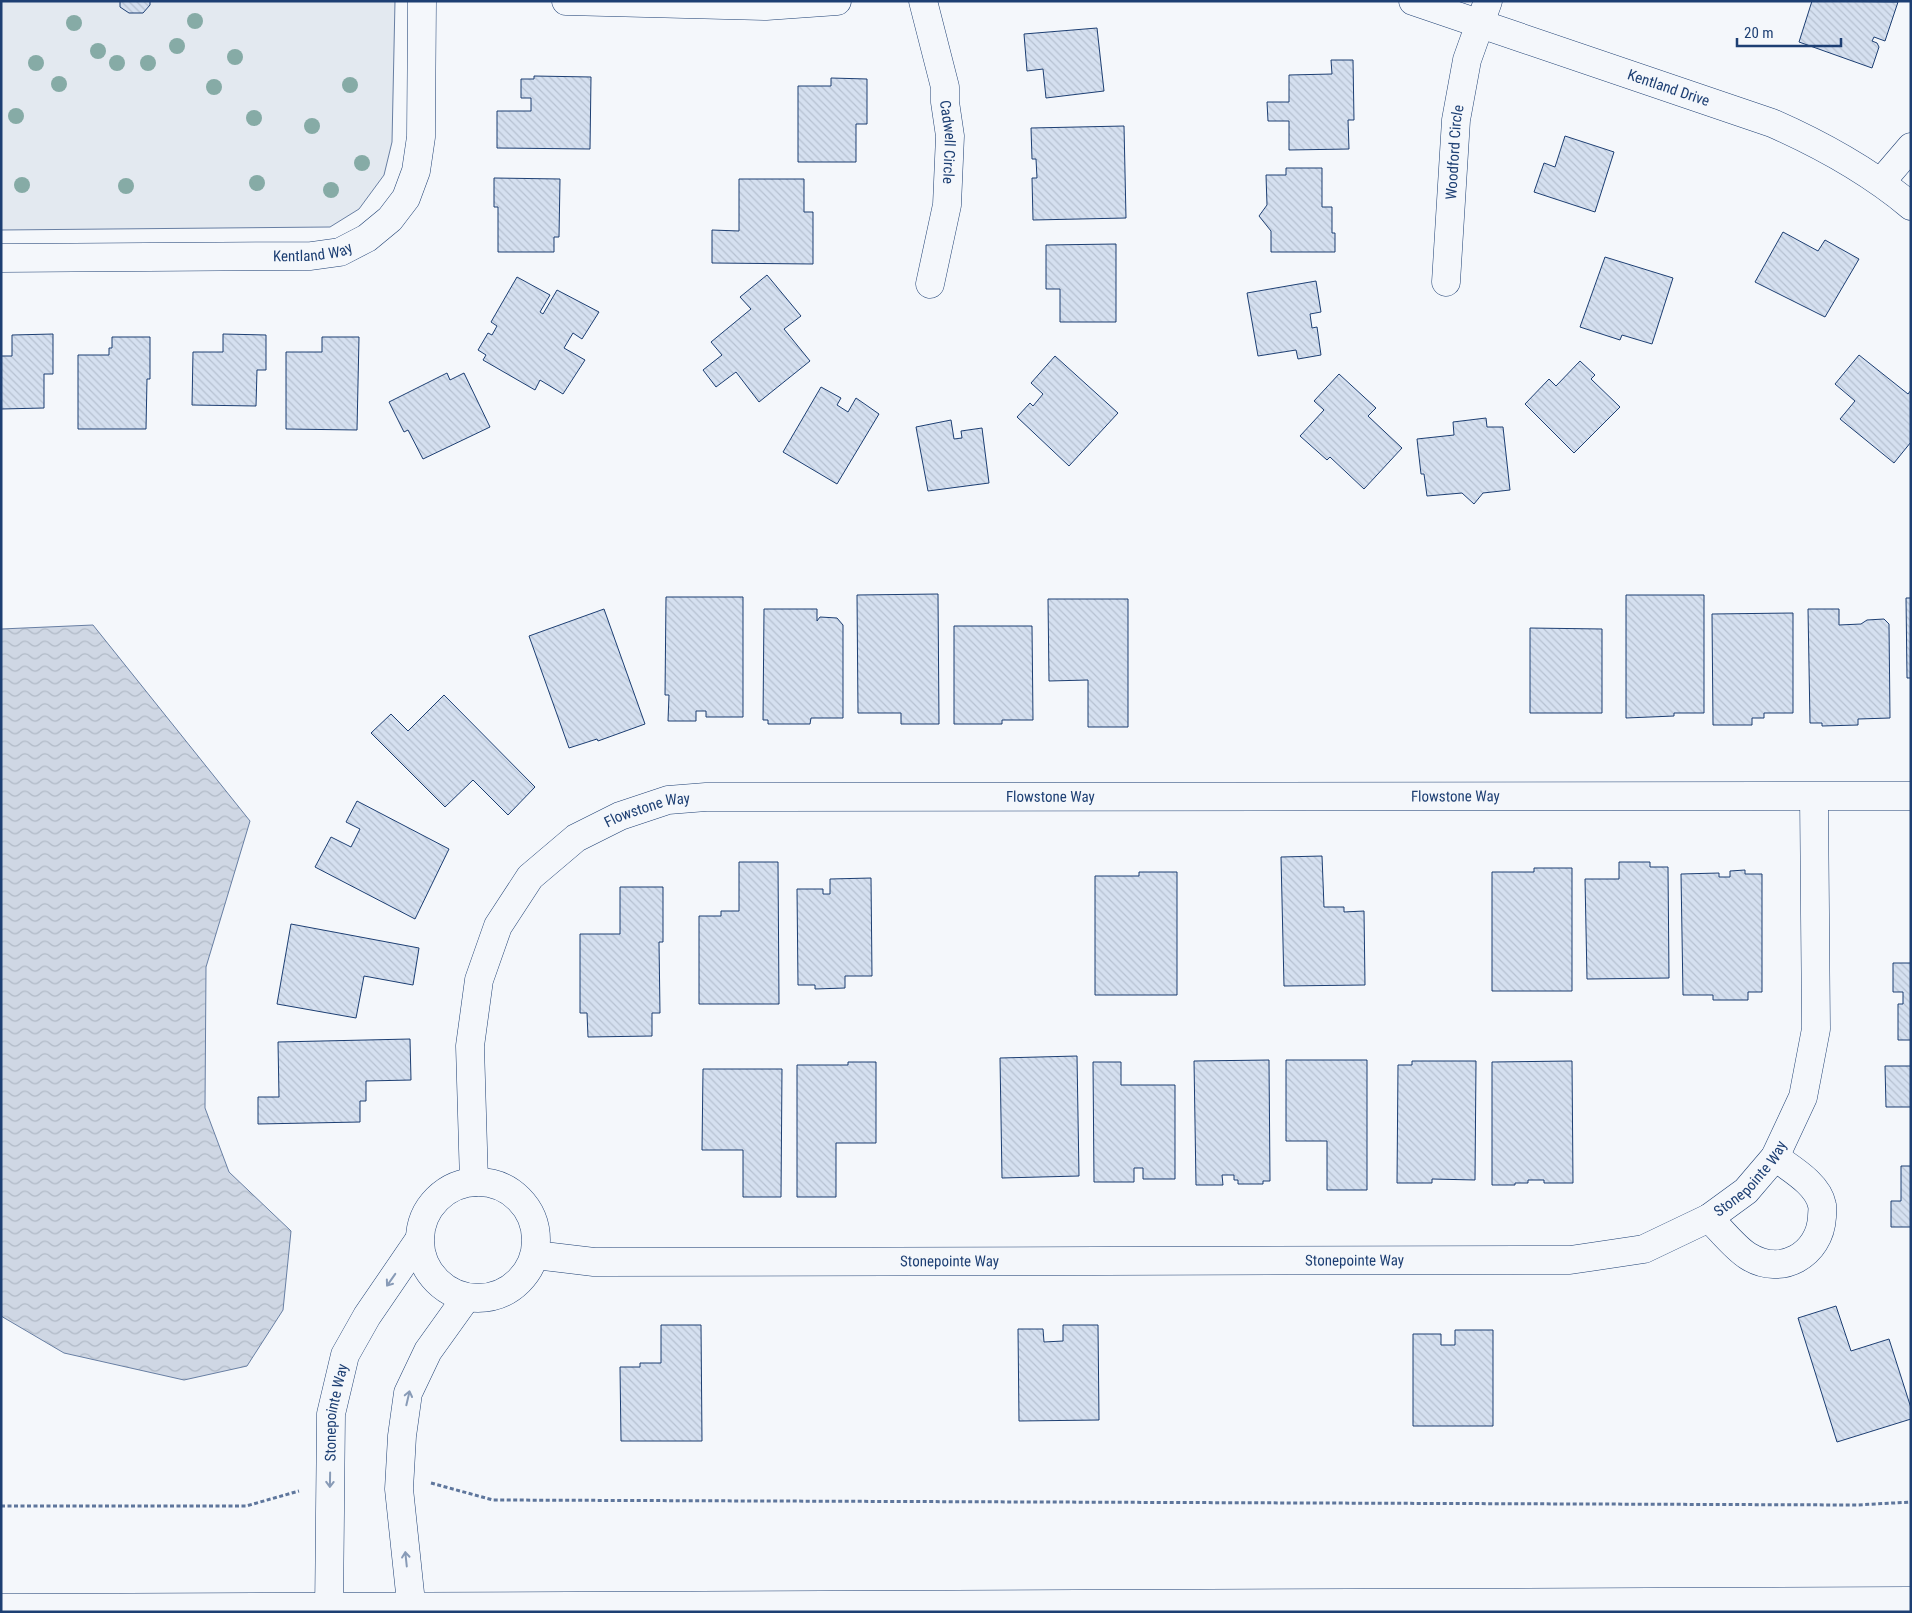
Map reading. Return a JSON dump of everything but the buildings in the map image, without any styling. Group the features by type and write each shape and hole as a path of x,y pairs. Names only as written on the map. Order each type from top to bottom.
{"street":[{"name":"Kentland Way","path":"1,258 311,256 340,252 367,238 390,219 406,198 416,171 421,137 422,1"},
{"path":"566,1 766,6 837,1"},
{"name":"Cadwell Circle","path":"922,1 945,87 945,102 950,136 947,205 930,284"},
{"name":"Kentland Drive","path":"1412,1 1484,13 1772,123 1829,150 1881,182 1911,206"},
{"name":"Woodford Circle","path":"1446,282 1456,120 1467,60 1484,13"},
{"path":"1881,182 1911,147"},
{"name":"Flowstone Way","path":"474,1182 470,1046 478,980 498,926 530,877 576,838 620,816 668,800 706,797 1911,796"},
{"name":"Stonepointe Way","path":"535,1255 594,1262 1570,1260 1644,1249 1709,1218 1746,1191 1775,1157 1803,1097 1816,1029 1814,797"},
{"path":"1709,1218 1748,1256 1771,1265 1795,1260 1811,1248 1821,1229 1822,1205 1814,1188 1775,1157"},
{"name":"Stonepointe Way","path":"474,1182 492,1183 509,1191 523,1203 532,1219 536,1237 535,1255 528,1272 516,1285 501,1294 484,1299 466,1298 447,1290 433,1277 423,1260 420,1240 422,1223 430,1207 442,1194 457,1185 474,1182"},
{"name":"Stonepointe Way","path":"329,1610 331,1414 345,1355 367,1316 420,1240"},
{"path":"412,1610 399,1489 402,1436 408,1393 428,1351 466,1298"},
{"path":"1,1608 412,1610 1911,1601"}],"path":[{"path":"399,1489 430,1483 493,1500 1837,1505 1911,1502"},
{"path":"1,1506 246,1506 304,1489 330,1486"}],"shaded area":[{"path":"1,1 395,1 392,142 384,175 359,209 330,227 1,230"}],"water":[{"path":"93,625 250,821 206,967 205,1108 229,1172 291,1231 283,1310 247,1366 184,1380 64,1353 1,1316 1,629"}]}
